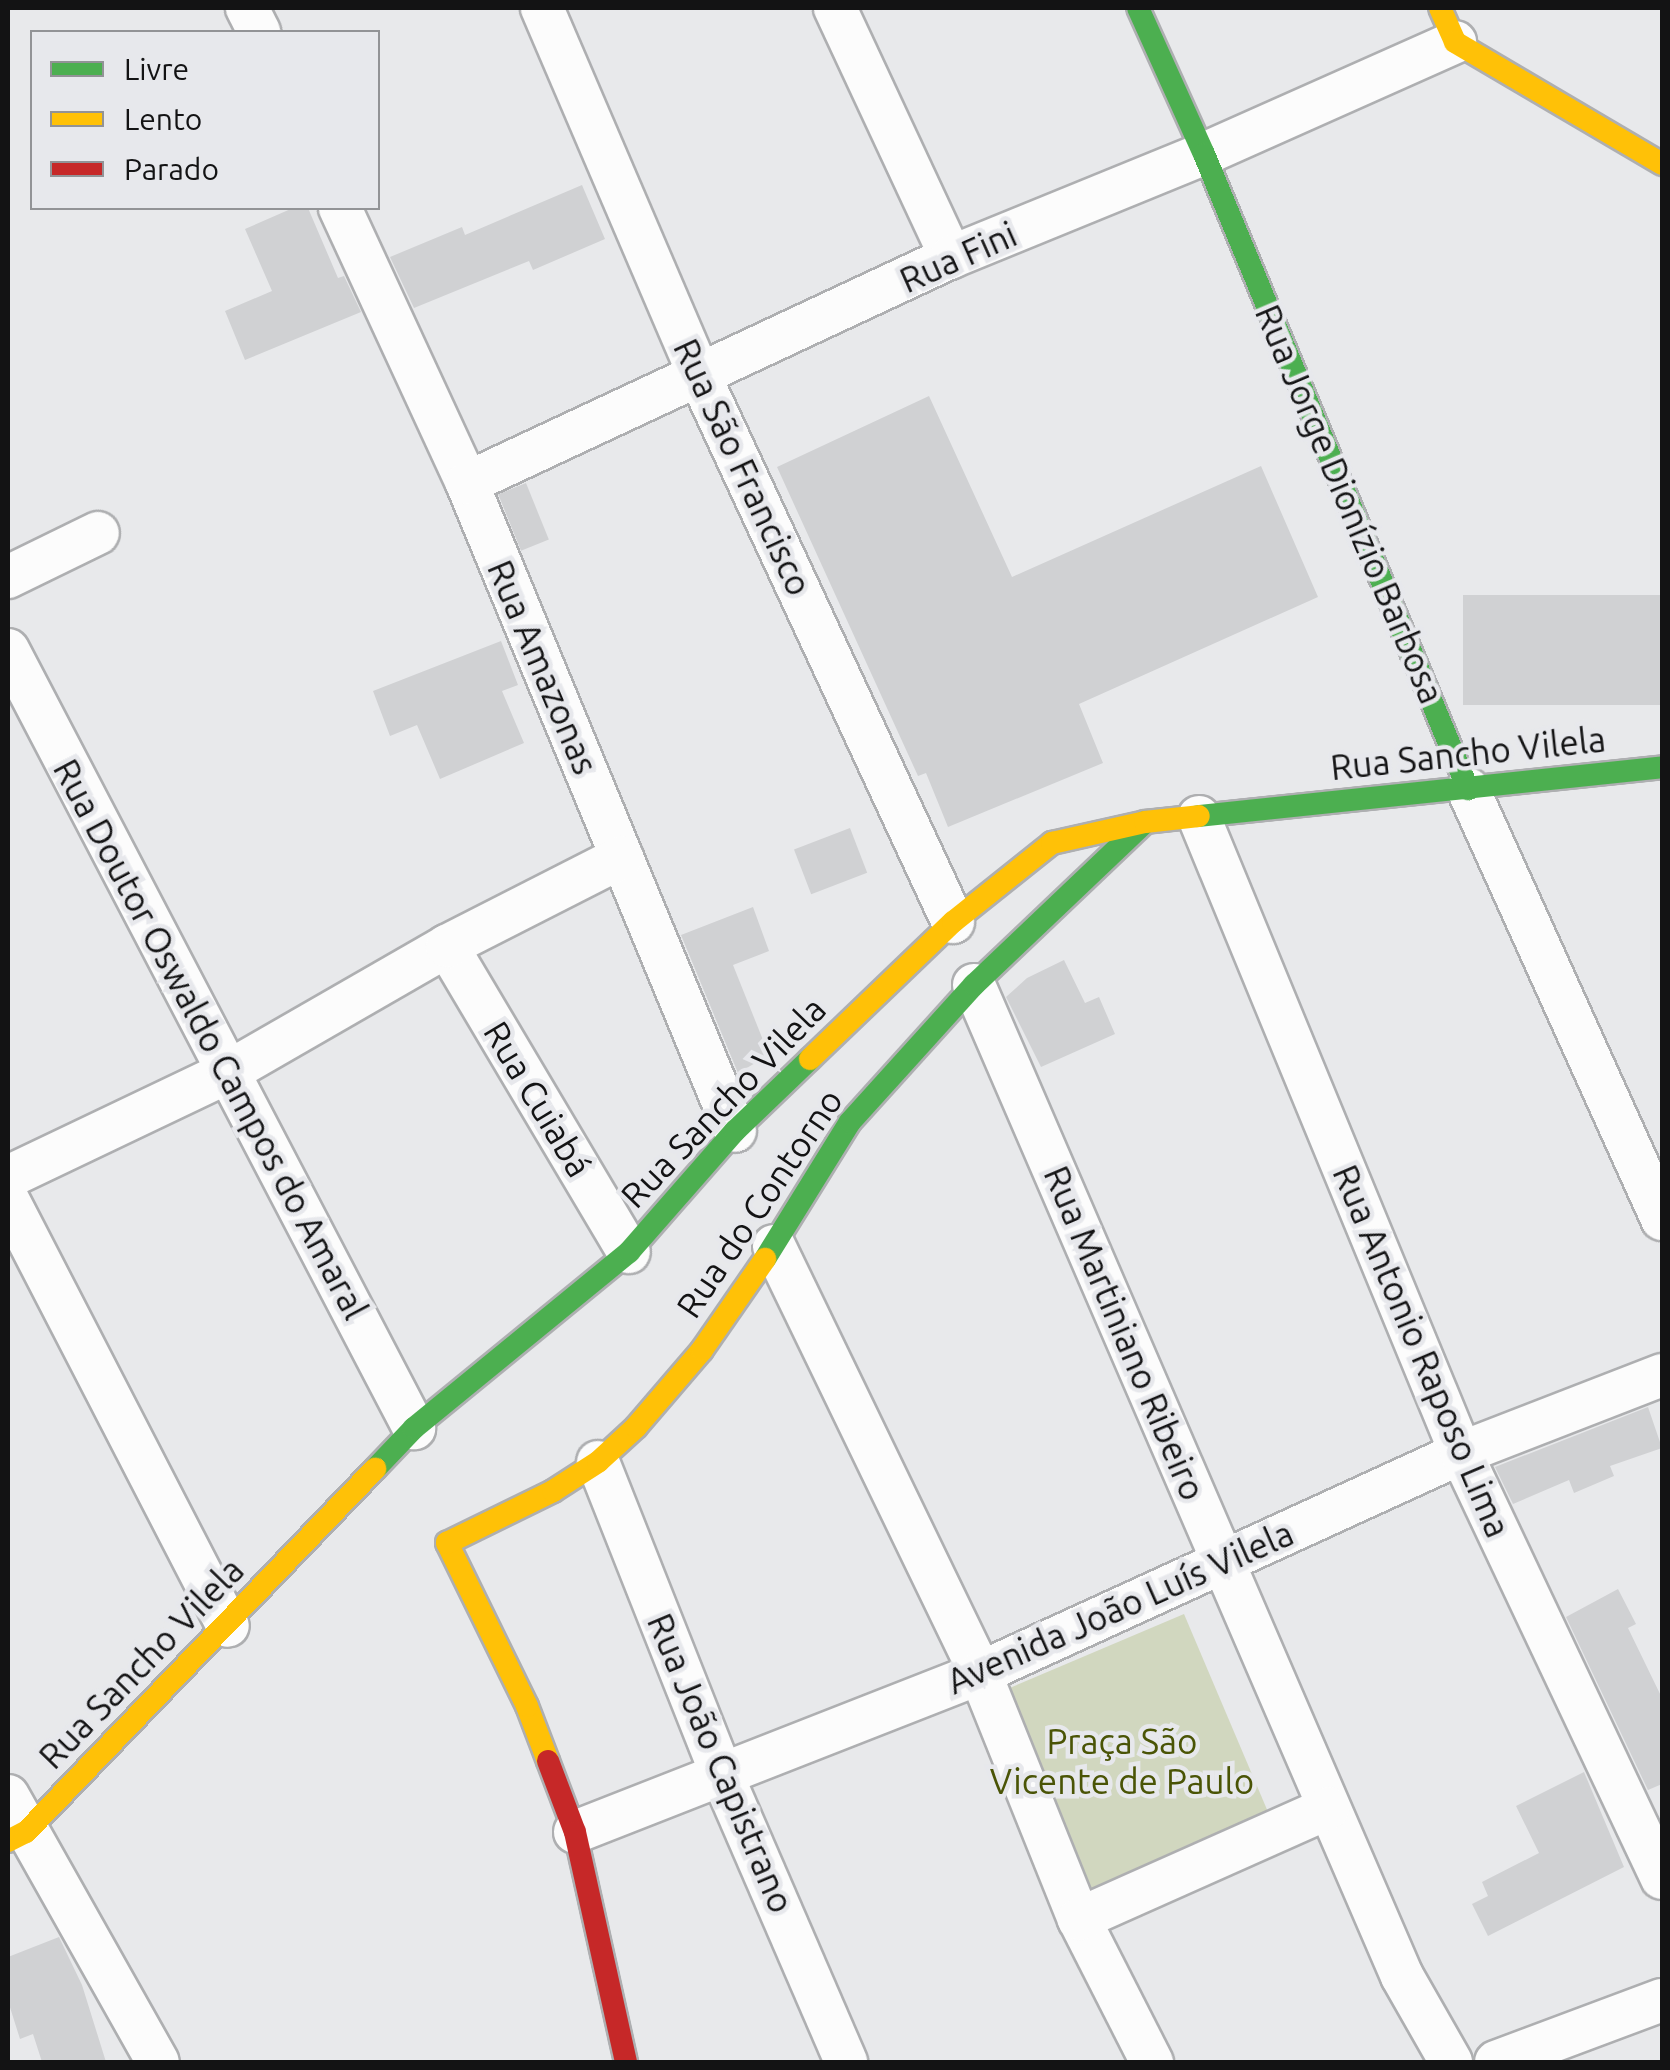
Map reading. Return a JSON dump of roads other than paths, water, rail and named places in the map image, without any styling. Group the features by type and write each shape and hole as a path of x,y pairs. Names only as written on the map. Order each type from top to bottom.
{"main road":[{"name":"Rua Jorge Dionízio Barbosa","path":"1138,8 1204,154 1468,789"},
{"path":"1447,24 1662,164"},
{"name":"Rua Sancho Vilela","path":"14,1823 228,1626 414,1428 629,1252 735,1131 953,922 1052,844 1145,822 1662,766"},
{"name":"Rua do Contorno","path":"575,1832 528,1706 447,1543 553,1491 598,1462 636,1426 702,1350 774,1246 850,1122 974,984 1145,822"},
{"path":"575,1832 626,2062"}],"street":[{"name":"Rua São Francisco","path":"542,8 700,376 953,922"},
{"path":"836,8 952,257"},
{"name":"Rua Fini","path":"467,483 952,257 1204,154 1447,24"},
{"name":"Rua Amazonas","path":"341,210 467,483 735,1131"},
{"path":"8,578 98,534"},
{"name":"Rua Doutor Oswaldo Campos do Amaral","path":"8,650 414,1428"},
{"name":"Rua Jorge Dionízio Barbosa","path":"1468,789 1662,1219"},
{"name":"Rua Antonio Raposo Lima","path":"1198,817 1461,1452 1662,1878"},
{"path":"8,1177 228,1072 447,946 622,856"},
{"name":"Rua Cuiabá","path":"447,946 629,1252"},
{"name":"Rua Martiniano Ribeiro","path":"974,984 1402,1976 1451,2062"},
{"path":"8,1200 228,1626"},
{"path":"774,1246 980,1673 1079,1918 1152,2062"},
{"name":"Avenida João Luís Vilela","path":"575,1832 980,1673 1461,1452 1662,1375"},
{"name":"Rua João Capistrano","path":"598,1462 722,1775 846,2062"},
{"path":"1079,1918 1328,1808"},
{"path":"14,1823 158,2062"},
{"path":"1496,2062 1662,2000"}],"park label":[{"name":"Praça São Vicente de Paulo","path":"1122,1761"}]}
